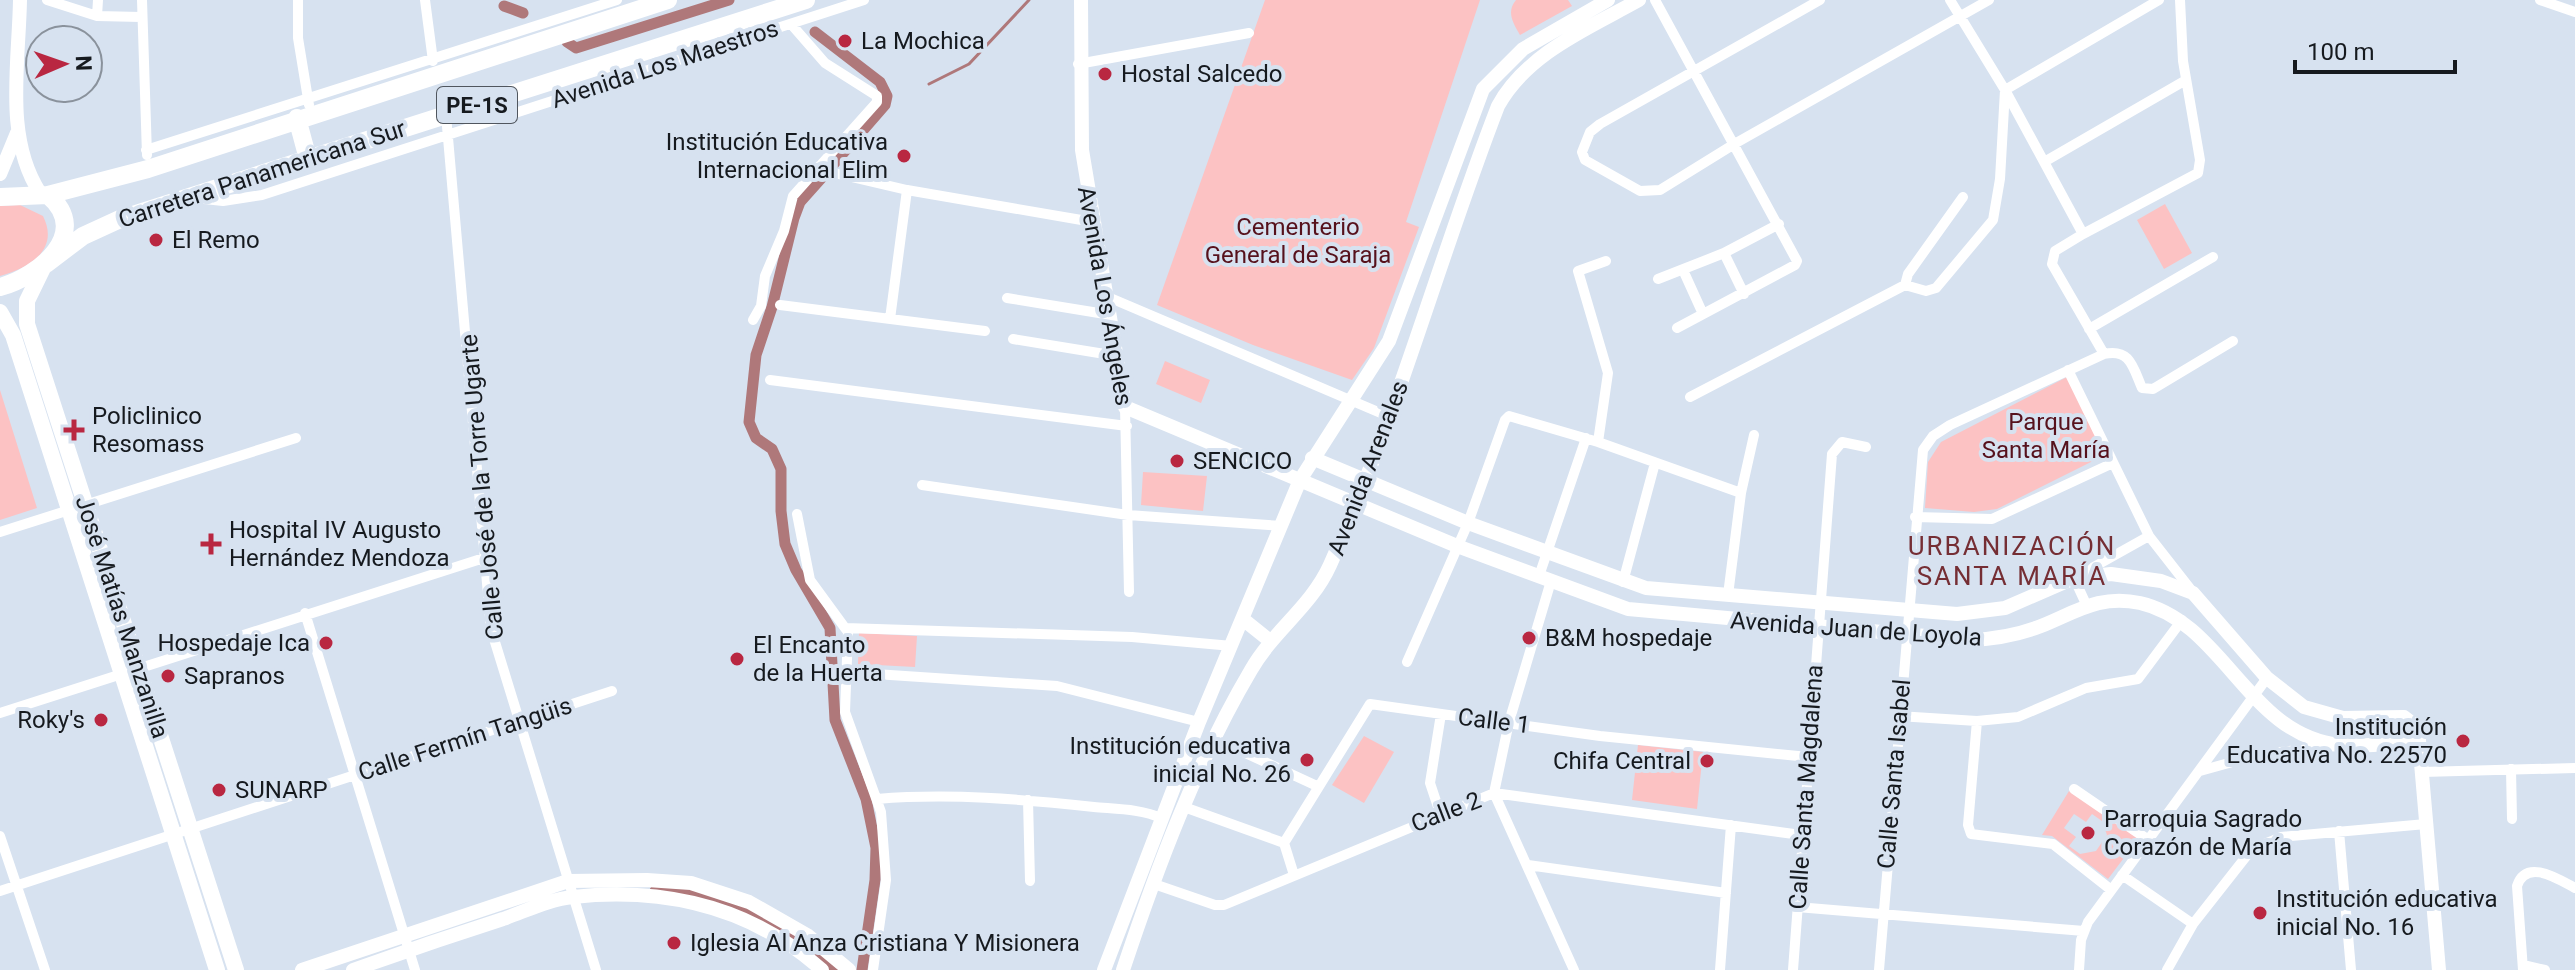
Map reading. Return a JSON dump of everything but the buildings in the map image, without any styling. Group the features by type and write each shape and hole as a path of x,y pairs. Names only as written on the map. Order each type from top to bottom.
{"highway":[{"name":"Carretera Panamericana Sur","path":"44,194 434,66 540,41 589,12 668,0"},
{"name":"Carretera Panamericana Sur","path":"45,265 98,228 800,2"},
{"path":"306,110 308,159"},
{"path":"44,194 59,210 64,229 59,248 45,265"},
{"name":"PE-1S","path":"0,197 44,194"},
{"name":"PE-1S","path":"0,287 27,277 45,265"}],"main road":[{"name":"José Matías Manzanilla","path":"45,265 27,301 27,324 77,506"},
{"name":"José Matías Manzanilla","path":"0,312 13,335 77,506 131,672 190,829 236,970"},
{"name":"José Matías Manzanilla","path":"131,672 173,834 217,970"}],"street":[{"path":"20,0 18,129 25,169 44,194"},
{"path":"47,0 97,16 141,17"},
{"path":"97,16 98,0"},
{"path":"142,0 147,160"},
{"path":"298,0 298,38 306,110"},
{"path":"425,0 434,66 617,0"},
{"name":"Avenida Los Maestros","path":"189,197 207,201 240,200 864,0"},
{"name":"Avenida Los Ángeles","path":"1081,0 1078,64 1082,150 1127,426 1129,592"},
{"name":"Avenida Arenales","path":"1104,970 1199,722 1300,480 1389,341 1483,89 1523,49 1608,0"},
{"name":"Avenida Arenales","path":"1123,970 1184,807 1215,739 1269,640 1311,598 1357,503 1390,417 1490,127 1506,91 1545,54 1639,0"},
{"path":"1655,0 1797,256 1795,265 1677,328"},
{"path":"1820,0 1600,124 1590,132 1582,152 1593,167 1650,193 1660,190 1736,143 1989,0"},
{"path":"1950,0 2005,90 2083,234"},
{"path":"2005,90 2159,0"},
{"path":"2180,0 2186,80 2200,160 2198,173 2083,234 2051,256 2104,354 2117,351 2125,355 2142,388 2153,389 2233,341"},
{"path":"2540,0 2575,12"},
{"path":"753,320 761,306 765,276 784,231 793,196 876,107 877,96 825,63 791,24"},
{"path":"1078,64 1249,33"},
{"path":"2044,162 2186,80"},
{"path":"1690,397 1905,285 1926,291 1936,288 1993,220 2000,179 2005,90"},
{"name":"Calle José de la Torre Ugarte","path":"446,115 491,629 517,722 596,970"},
{"path":"0,174 18,129"},
{"path":"819,166 830,172 907,190 1093,222"},
{"path":"890,319 907,190"},
{"path":"1905,285 1908,274 1963,197"},
{"path":"1658,279 1724,253 1779,224"},
{"path":"1724,253 1744,294"},
{"path":"2089,329 2213,257"},
{"path":"1598,442 1608,373 1578,271 1606,261"},
{"path":"1683,270 1703,314"},
{"path":"1108,297 1390,417"},
{"path":"1007,298 1111,315"},
{"path":"780,305 985,331"},
{"path":"1013,339 1117,356"},
{"name":"Calle Santa Isabel","path":"1879,970 1920,461 1933,436 2104,354"},
{"path":"2068,370 2149,536 2193,593 2267,678 2304,707 2325,715 2409,719 2419,740 2439,970"},
{"path":"770,380 1127,426"},
{"name":"Avenida Juan de Loyola","path":"1125,407 1457,546 1612,604 1646,612 1906,636 1990,639 2044,625 2086,604 2136,602 2182,620 2255,698 2292,728 2340,745 2419,740"},
{"path":"1407,662 1468,523 1509,416 1586,438 1741,493"},
{"path":"1728,595 1741,493 1754,435"},
{"path":"0,532 296,438"},
{"path":"1574,970 1494,793 1545,579 1547,553 1586,438"},
{"name":"Calle Santa Magdalena","path":"1793,970 1832,454 1842,442 1866,447"},
{"name":"Avenida Juan de Loyola","path":"1312,458 1468,523 1646,588 1907,611 1989,612 2025,602 2074,578 2111,574 2144,577 2193,593"},
{"path":"1623,582 1655,463"},
{"path":"1915,517 1992,519 2113,463"},
{"path":"922,485 1128,515 1282,526"},
{"path":"797,514 810,580 845,628 848,647 845,672 847,721 877,799 886,880 873,970"},
{"path":"2086,604 2074,578 2149,536"},
{"path":"0,713 487,557"},
{"path":"305,613 415,970"},
{"path":"1244,620 1269,640"},
{"path":"1898,716 1977,721 2018,717 2086,688 2138,679 2182,620"},
{"path":"845,628 1132,637 1232,646"},
{"path":"845,672 1057,686 1199,722"},
{"path":"2079,970 2084,931 2110,889 2267,678"},
{"name":"Calle Fermín Tangüis","path":"0,891 612,691"},
{"name":"Calle 1","path":"1284,843 1370,704 1600,736 1808,757"},
{"path":"1440,813 1430,780 1441,714"},
{"path":"1977,721 1968,825 1971,834 2053,844 2110,889"},
{"path":"1215,739 1317,786"},
{"path":"2198,772 2261,754 2340,745"},
{"path":"2422,772 2575,768"},
{"path":"2511,769 2512,819"},
{"path":"2074,789 2147,839"},
{"name":"Calle 2","path":"1154,884 1220,906 1293,872 1494,793 1801,835"},
{"path":"877,799 945,795 1028,800 1161,818"},
{"path":"1028,800 1030,881"},
{"path":"1184,807 1284,843 1293,872"},
{"path":"2167,970 2193,924 2259,843 2339,831 2426,824"},
{"path":"1720,970 1731,825"},
{"path":"2339,831 2351,970"},
{"path":"0,836 45,970"},
{"path":"1528,865 1726,893"},
{"path":"2545,970 2523,967 2517,886 2520,877 2527,872 2546,873 2575,888"},
{"path":"2122,875 2193,924"},
{"path":"302,970 568,881 671,880 730,894 784,920 849,970"},
{"path":"353,970 572,897 668,896 706,904 763,927 822,970"},
{"path":"1797,907 2084,931"}],"green space":[{"name":"Cementerio General de Saraja","path":"1265,0 1480,0 1406,222 1419,227 1374,348 1352,380 1253,345 1157,305"},
{"path":"1516,0 1568,0 1572,6 1520,35 1511,13"},
{"path":"2165,204 2192,253 2164,269 2137,220"},
{"path":"20,205 43,216 48,239 39,256 21,268 0,276 0,206"},
{"path":"1165,361 1210,380 1201,403 1156,384"},
{"name":"Parque Santa María","path":"2067,377 2105,455 1997,509 1974,512 1925,508 1928,462 1941,442"},
{"path":"0,390 37,508 0,520"},
{"path":"1143,472 1207,476 1203,511 1141,505"},
{"path":"859,633 917,636 915,667 858,664"},
{"path":"1364,736 1394,752 1364,803 1332,785"},
{"path":"1638,745 1703,752 1697,809 1632,800"},
{"path":"2069,791 2139,838 2108,879 2052,836 2042,835","holes":["2074,814 2086,822 2092,814 2102,821 2107,835 2096,851 2080,854 2069,846 2076,837 2064,828"]}],"waterway":[{"path":"567,42 576,48 729,0"},
{"path":"929,84 969,64 1029,0"},
{"path":"504,6 523,13"},
{"path":"815,32 880,82 887,96 885,105 832,166"},
{"path":"825,174 800,202 794,218 772,307 756,355 749,422 756,438 772,449 781,469 785,544 796,570 830,628 835,720 866,799 876,848 875,880 862,970"},
{"path":"655,891 681,893 728,905 772,926 833,970"}],"place":[{"name":"La Mochica","path":"845,41"},
{"name":"Hostal Salcedo","path":"1105,74"},
{"name":"Institución Educativa Internacional Elim","path":"904,156"},
{"name":"El Remo","path":"156,240"},
{"name":"Policlinico Resomass","path":"74,430"},
{"name":"SENCICO","path":"1177,461"},
{"name":"Hospital IV Augusto Hernández Mendoza","path":"211,544"},
{"name":"B&M hospedaje","path":"1529,638"},
{"name":"Hospedaje Ica","path":"326,643"},
{"name":"El Encanto de la Huerta","path":"737,659"},
{"name":"Sapranos","path":"168,676"},
{"name":"Roky's","path":"101,720"},
{"name":"Institución Educativa No. 22570","path":"2463,741"},
{"name":"Institución educativa inicial No. 26","path":"1307,760"},
{"name":"Chifa Central","path":"1707,761"},
{"name":"SUNARP","path":"219,790"},
{"name":"Parroquia Sagrado Corazón de María","path":"2088,833"},
{"name":"Institución educativa inicial No. 16","path":"2260,913"},
{"name":"Iglesia Al Anza Cristiana Y Misionera","path":"674,943"}],"district":[{"name":"URBANIZACIÓN SANTA MARÍA","path":"2012,561"}]}
